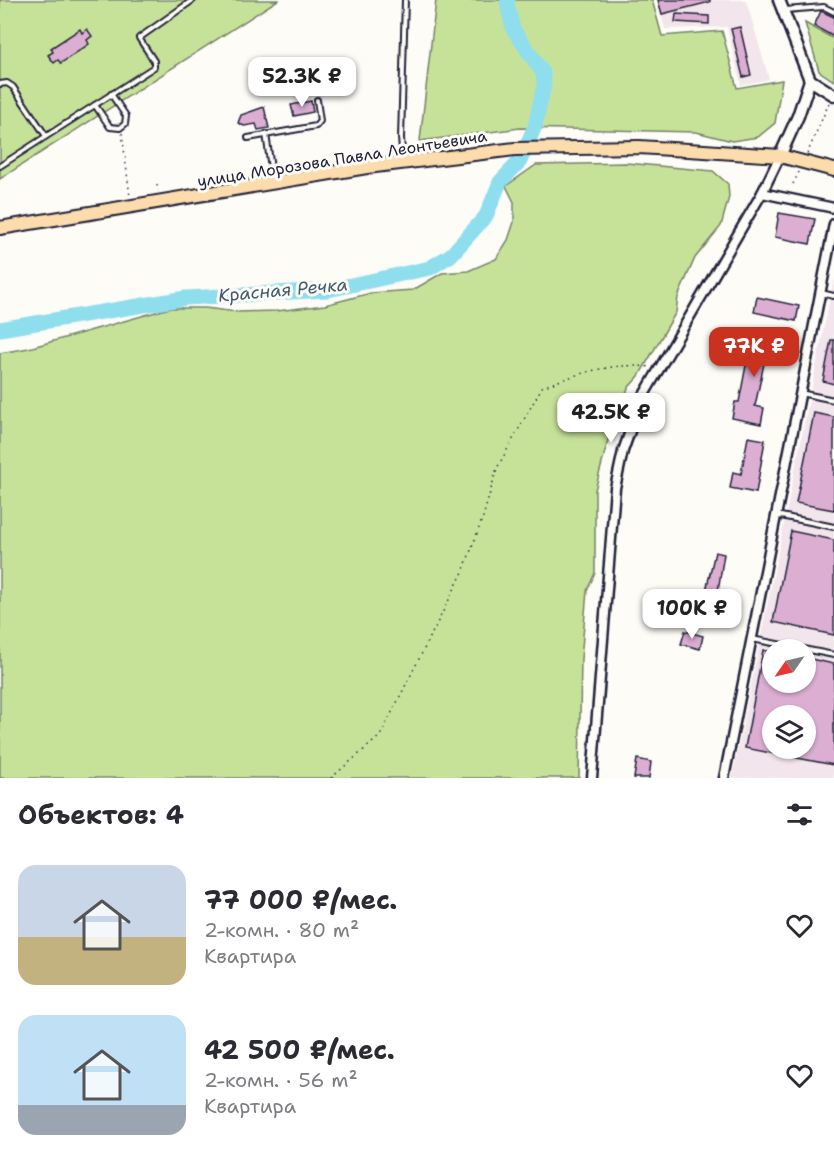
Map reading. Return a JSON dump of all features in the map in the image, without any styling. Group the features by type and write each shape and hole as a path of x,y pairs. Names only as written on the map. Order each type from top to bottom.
{"main road":[{"name":"улица Морозова Павла Леонтьевича","path":"0,228 403,162 515,149 639,147 780,156 834,170"}],"street":[{"path":"781,5 810,80 834,95"},
{"path":"592,778 615,488 623,451 637,410 659,369 762,193 798,116 810,80"},
{"path":"762,193 834,208"},
{"path":"724,778 834,224"}],"lane":[{"path":"0,166 154,67 154,62 139,38 193,0"},
{"path":"403,162 401,138 405,0"},
{"path":"781,5 824,7 834,12"},
{"path":"0,84 7,83 13,87 46,136"},
{"path":"95,105 110,127 118,129 123,126 126,116 111,94"},
{"path":"248,138 316,126 320,121 317,100"},
{"path":"266,135 273,182"},
{"path":"821,293 834,296"},
{"path":"800,393 834,400"},
{"path":"776,515 834,526"},
{"path":"752,639 834,655"}],"path":[{"path":"793,184 834,95"},
{"path":"123,126 131,207"},
{"path":"332,778 380,736 463,572 483,517 497,468 542,387 595,369 629,365 659,369"}],"shaded area":[{"path":"657,0 746,0 769,79 741,85 727,27 665,29"},
{"path":"834,278 834,778 732,778"}],"green space":[{"path":"0,0 278,0 0,179"},
{"path":"436,0 652,0 662,36 722,31 737,88 782,80 775,123 758,137 732,141 696,132 520,128 420,141"},
{"path":"805,23 834,39 834,81 819,71"},
{"path":"626,163 713,171 728,184 729,197 721,226 695,258 678,297 676,312 639,376 629,387 613,421 595,490 595,573 587,591 581,659 579,778 0,778 0,353 29,348 170,308 205,308 238,312 277,311 325,305 371,293 413,290 442,273 468,271 496,259 508,240 514,222 514,202 506,186 536,165"}],"building":[{"path":"658,0 710,0 710,2 662,14"},
{"path":"821,11 834,17 834,37 814,26"},
{"path":"676,14 709,16 709,24 675,22"},
{"path":"740,27 751,75 743,77 731,29"},
{"path":"80,29 82,33 87,29 92,36 87,40 89,44 61,63 58,60 54,63 48,55 53,52 51,48"},
{"path":"311,101 313,112 294,116 291,105"},
{"path":"264,107 269,128 258,130 256,124 244,126 238,123 241,115"},
{"path":"779,213 815,219 810,244 775,237"},
{"path":"757,297 799,306 796,321 754,312"},
{"path":"749,333 778,339 775,355 766,354 755,406 764,408 761,424 732,418 735,402 739,402 749,350 746,350"},
{"path":"831,340 834,340 834,384 823,381"},
{"path":"814,413 834,417 834,510 796,503"},
{"path":"748,437 765,440 756,493 730,488 733,472 741,474"},
{"path":"791,531 834,540 834,635 773,622"},
{"path":"715,552 724,554 714,615 701,612"},
{"path":"685,631 703,636 700,649 681,644"},
{"path":"762,655 762,693 816,693 816,660 834,664 834,765 803,759 816,759 816,705 762,705 762,751 745,748"},
{"path":"637,759 651,762 649,778 634,778"}],"waterway":[{"name":"Красная Речка","path":"0,329 186,298 328,290 430,268 451,255 486,216 500,182 520,161 535,126 544,85 543,73 513,29 508,0"}]}
